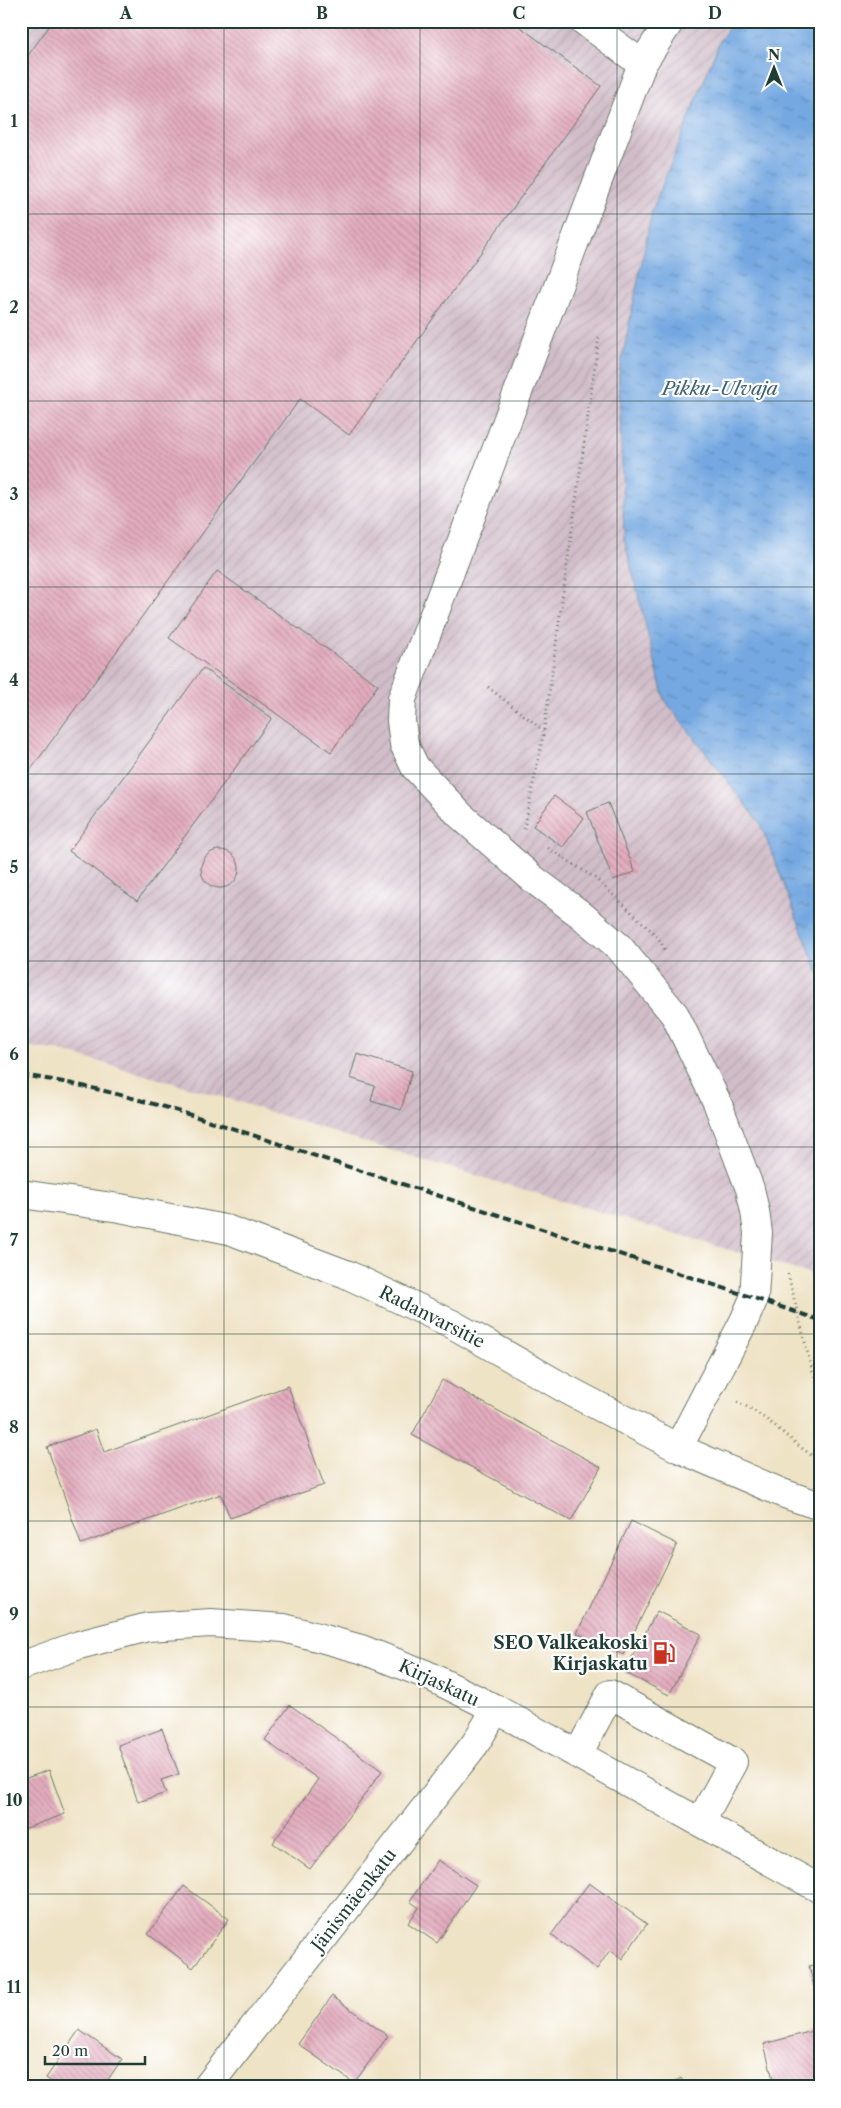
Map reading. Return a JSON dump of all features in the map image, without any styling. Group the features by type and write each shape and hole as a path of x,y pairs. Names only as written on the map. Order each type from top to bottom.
{"street":[{"path":"584,21 642,64"},
{"path":"670,21 642,64 402,699 401,720 404,744 415,767 460,815 533,879 580,914 619,947 675,1015 716,1102 750,1189 756,1211 758,1233 754,1298 678,1448"},
{"name":"Radanvarsitie","path":"21,1194 120,1208 229,1230 346,1274 452,1324 564,1388 678,1448 782,1493 820,1506"},
{"name":"Kirjaskatu","path":"21,1666 80,1645 148,1627 211,1623 284,1628 361,1650 425,1674 496,1709 820,1889"},
{"path":"578,1754 610,1694 733,1762 700,1821"},
{"name":"Jänismäenkatu","path":"207,2087 475,1744 496,1709"}],"path":[{"path":"524,831 544,730 599,336"},
{"path":"488,687 544,730"},
{"path":"546,846 553,851"},
{"path":"708,1390 752,1408 801,1449 820,1461"}],"shaded area":[{"path":"21,21 734,21 720,41 652,211 619,374 664,699 760,823 820,977 820,1277 393,1151 229,1099 61,1051 21,1046"}],"water":[{"name":"Pikku-Ulvaja","path":"734,21 820,21 820,977 760,823 664,699 624,539 619,374 652,211 720,40"}],"building":[{"path":"53,21 512,21 601,86 349,435 300,399 21,783 21,65"},
{"path":"217,571 378,685 331,752 169,638"},
{"path":"203,668 272,718 137,901 69,851"},
{"path":"554,796 584,818 563,847 533,826"},
{"path":"608,803 635,872 613,880 587,812"},
{"path":"220,850 233,856 239,869 233,882 220,888 207,882 201,869 207,856"},
{"path":"357,1054 412,1071 401,1110 371,1101 375,1086 350,1078"},
{"path":"442,1380 601,1467 571,1521 412,1435"},
{"path":"288,1386 324,1485 230,1518 221,1494 81,1544 47,1447 96,1429 104,1452"},
{"path":"631,1521 677,1544 623,1655 577,1633"},
{"path":"657,1611 701,1634 669,1695 624,1672"},
{"path":"290,1705 382,1771 310,1869 273,1843 318,1779 265,1740"},
{"path":"162,1729 179,1774 161,1780 166,1793 138,1802 118,1745"},
{"path":"49,1770 65,1814 21,1830 21,1780"},
{"path":"438,1860 476,1885 437,1943 408,1923 419,1908 410,1901"},
{"path":"589,1883 647,1924 622,1959 610,1950 597,1969 551,1935"},
{"path":"184,1886 229,1919 193,1968 148,1934"},
{"path":"820,1964 820,2007 819,2007 809,1966"},
{"path":"332,1996 388,2036 354,2083 298,2044"},
{"path":"820,2029 820,2086 775,2087 764,2044"},
{"path":"79,2030 122,2059 103,2087 59,2087 46,2078"},
{"path":"681,2078 686,2087 665,2087"}],"railway":[{"path":"21,1075 106,1091 189,1114 820,1320"}],"place":[{"name":"SEO Valkeakoski Kirjaskatu","path":"664,1653"}]}
